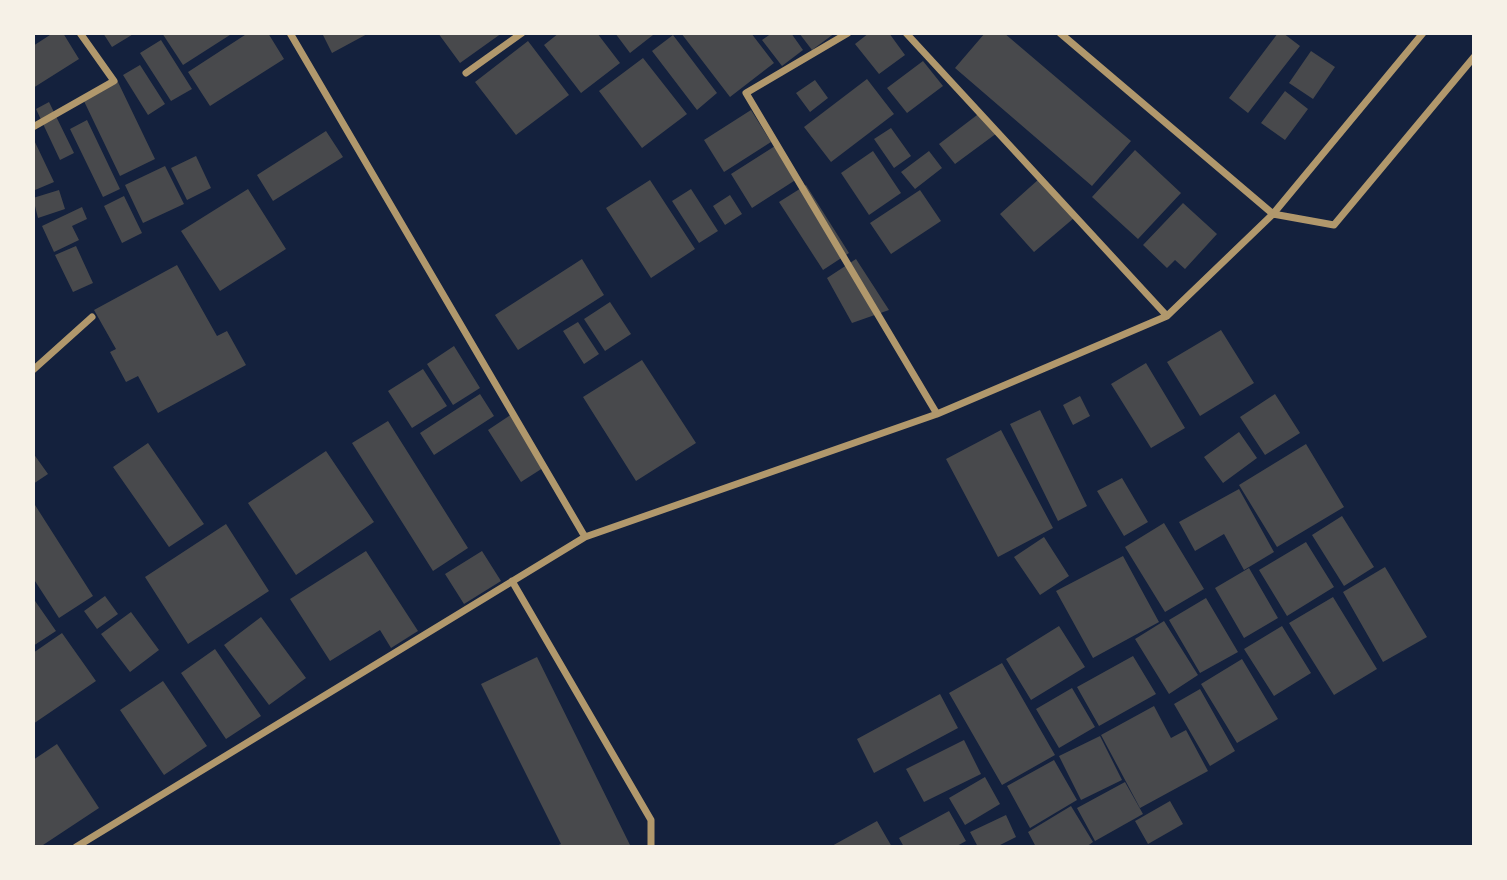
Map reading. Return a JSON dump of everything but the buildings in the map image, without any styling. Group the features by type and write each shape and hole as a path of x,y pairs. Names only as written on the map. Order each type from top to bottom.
{"street":[{"path":"33,127 114,81 80,33"},
{"path":"290,33 584,537"},
{"path":"466,73 522,33"},
{"path":"848,33 746,93 937,414"},
{"path":"905,33 1167,316"},
{"path":"1060,33 1273,214 1334,225 1474,57"},
{"path":"76,847 584,537 937,414 1167,316 1273,214 1423,33"},
{"path":"33,370 92,317"},
{"path":"512,581 651,820 652,847"}]}
